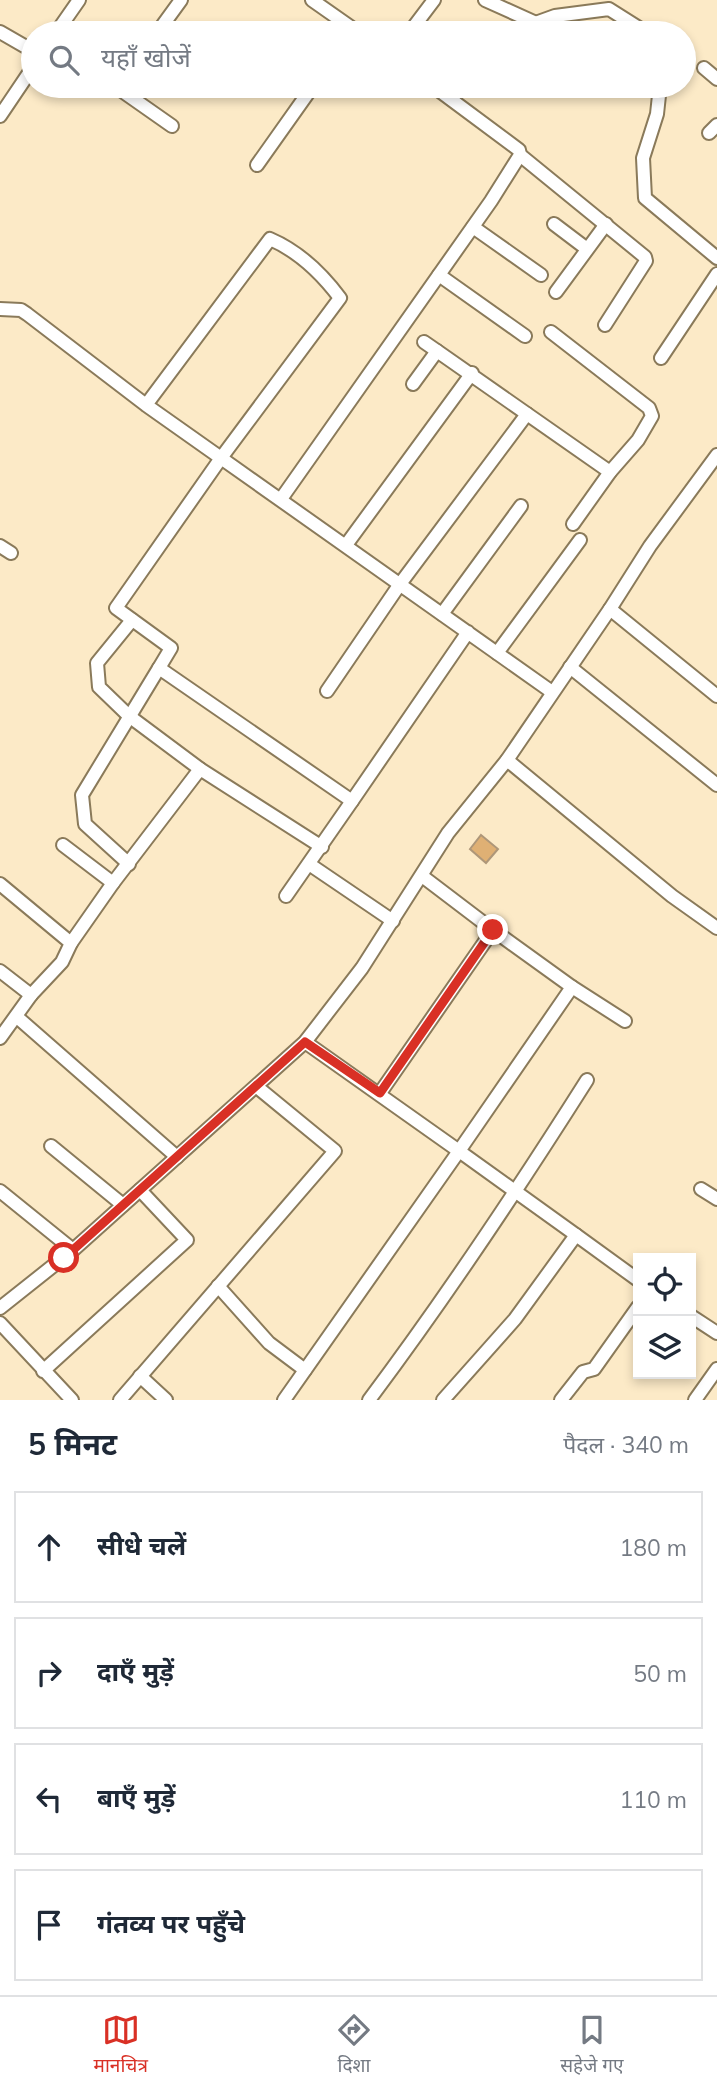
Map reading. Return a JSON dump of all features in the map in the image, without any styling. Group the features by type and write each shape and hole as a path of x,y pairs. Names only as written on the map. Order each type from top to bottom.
{"street":[{"path":"64,21 79,0"},
{"path":"166,21 181,0"},
{"path":"313,0 340,21"},
{"path":"418,21 434,0"},
{"path":"485,0 532,21"},
{"path":"541,21 555,16 609,9 628,21"},
{"path":"0,32 21,44"},
{"path":"704,68 717,79"},
{"path":"0,116 21,85"},
{"path":"132,98 172,126"},
{"path":"257,165 304,98"},
{"path":"659,98 657,114 643,158 645,198 717,258"},
{"path":"451,99 519,150 520,155 635,246 645,257 646,261 605,325"},
{"path":"281,499 520,155"},
{"path":"554,224 587,249"},
{"path":"556,292 606,224"},
{"path":"473,226 541,275"},
{"path":"128,864 85,824 82,795 171,648 117,608 221,457 340,298 326,279 285,246 270,239 146,405"},
{"path":"661,358 717,274"},
{"path":"439,275 525,336"},
{"path":"0,309 27,313 146,405 552,692"},
{"path":"551,332 652,412 638,440 610,472 573,524"},
{"path":"424,342 610,472"},
{"path":"413,384 438,351"},
{"path":"346,545 472,373"},
{"path":"327,691 400,584 527,414"},
{"path":"0,1308 73,1250 305,1042 362,968 448,833 507,760 610,609 650,545 717,455"},
{"path":"442,614 521,506"},
{"path":"497,653 580,540"},
{"path":"610,609 717,696"},
{"path":"132,620 97,663 99,687 129,716 200,769 322,846"},
{"path":"286,896 468,632"},
{"path":"570,667 717,785"},
{"path":"159,668 352,801"},
{"path":"507,760 672,895 717,928"},
{"path":"0,1038 31,995 62,962 71,943 113,883 200,769"},
{"path":"63,845 113,883"},
{"path":"309,864 393,921"},
{"path":"422,876 572,987 625,1021"},
{"path":"0,884 71,943"},
{"path":"380,1093 493,930"},
{"path":"0,971 31,995"},
{"path":"284,1400 572,987"},
{"path":"17,1017 177,1157"},
{"path":"305,1042 380,1093 633,1276"},
{"path":"369,1400 431,1317 516,1192 587,1080"},
{"path":"120,1400 335,1152 257,1087"},
{"path":"51,1146 123,1205"},
{"path":"701,1189 717,1199"},
{"path":"43,1371 187,1240 140,1190"},
{"path":"0,1191 73,1250"},
{"path":"443,1400 515,1319 576,1235"},
{"path":"218,1286 269,1343 305,1370"},
{"path":"561,1400 583,1372 594,1369 633,1314"},
{"path":"696,1319 717,1333"},
{"path":"0,1323 72,1400"},
{"path":"695,1400 717,1369"},
{"path":"140,1376 166,1400"}],"building":[{"path":"481,835 498,849 486,863 470,849"}],"route":[{"path":"64,1258 305,1042 380,1093 493,930"}]}
